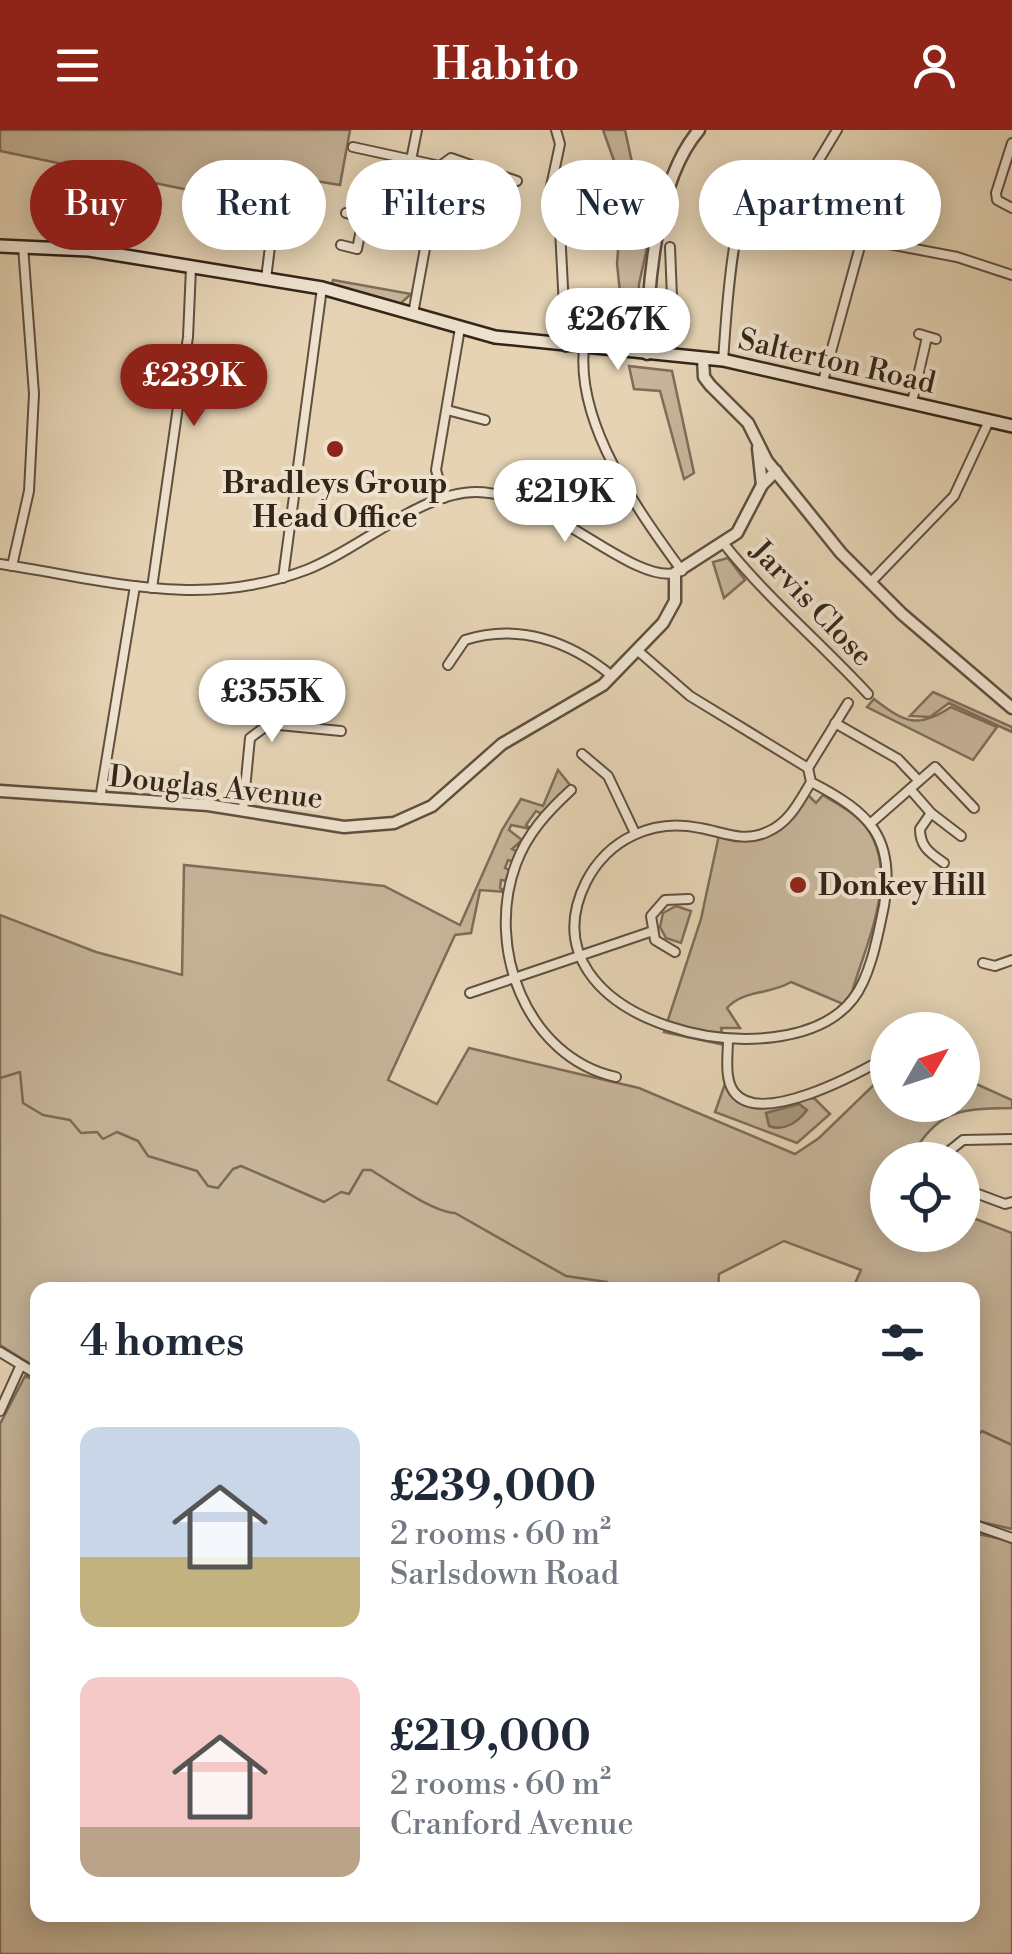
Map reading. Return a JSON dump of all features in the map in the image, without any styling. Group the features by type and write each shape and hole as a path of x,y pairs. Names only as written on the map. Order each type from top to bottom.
{"main road":[{"name":"Salterton Road","path":"0,246 89,250 322,288 460,328 566,347 724,360 1011,424"}],"street":[{"path":"353,147 412,160 417,130"},
{"path":"556,130 560,144 550,192 560,230 566,347"},
{"path":"724,360 734,241 752,185 764,177 802,188 837,130"},
{"path":"647,354 648,287 672,186 693,133"},
{"path":"1012,143 996,192 997,200 1012,208"},
{"path":"823,381 854,252 862,239 957,257 1012,275"},
{"path":"341,245 346,246"},
{"path":"12,566 29,490 34,401 32,329 23,246"},
{"path":"266,280 270,250"},
{"path":"413,314 425,250"},
{"path":"670,250 672,323"},
{"path":"152,588 188,336 192,268"},
{"path":"648,287 669,287"},
{"path":"283,578 322,288"},
{"path":"444,498 436,470 460,328"},
{"path":"912,402 927,337"},
{"path":"584,348 583,374 605,445 679,572"},
{"path":"703,358 704,377 748,423 758,447 776,472 871,582 1008,705 1012,691"},
{"path":"446,410 485,420"},
{"path":"871,582 954,496 989,421"},
{"path":"758,447 762,485"},
{"path":"0,564 135,586 217,593 283,578 347,552 444,498 470,492 524,500 649,571 679,572 724,544 742,526 762,485 776,472"},
{"name":"Jarvis Close","path":"724,544 766,595 868,694"},
{"name":"Douglas Avenue","path":"0,792 243,810 344,827 394,823 432,806 502,744 612,676 670,611 679,572"},
{"path":"100,799 135,586"},
{"path":"448,665 465,640 507,634 559,642 612,676"},
{"path":"637,650 690,696 808,768"},
{"path":"811,782 871,823 885,852 888,881 867,970 855,997 832,1016 804,1028 728,1039 662,1024 606,994 581,955 577,922 586,883 604,856 635,834 674,825 742,838 766,833 789,818 811,782 808,768 848,703"},
{"path":"835,723 898,759 918,780"},
{"path":"243,810 250,738 269,724 341,731"},
{"path":"582,754 608,776 635,834"},
{"path":"871,823 944,758"},
{"path":"934,767 974,808"},
{"path":"910,789 930,814 961,836"},
{"path":"571,790 529,837 514,868 506,922 514,978 527,1007 558,1048 585,1067 616,1077"},
{"path":"930,814 920,829 920,838 924,848 944,863"},
{"path":"675,952 662,947 650,932 651,916 660,903 689,899"},
{"path":"470,993 650,932"},
{"path":"983,963 996,966 1012,960"},
{"path":"728,1039 728,1081 740,1098 758,1103 817,1093 870,1066"},
{"path":"960,1142 1012,1139"},
{"path":"980,1195 1005,1204 1012,1202"},
{"path":"0,1352 30,1371"},
{"path":"0,1411 20,1367"},
{"path":"980,1527 1012,1538"}],"shaded area":[{"path":"0,130 350,130 340,185 326,183 326,160 182,160 182,189 162,185 162,160 44,160 0,151"},
{"path":"603,130 625,130 631,160 614,160"},
{"path":"618,250 646,250 639,284 637,330 625,339"},
{"path":"333,280 411,294 400,304 332,284"},
{"path":"629,366 672,371 694,473 684,479 660,391 634,389"},
{"path":"728,558 745,580 724,598 713,562"},
{"path":"933,692 1012,727 1012,732 949,703 930,717 910,716"},
{"path":"874,699 903,718 929,718 951,707 997,727 973,760 867,707"},
{"path":"558,770 570,785 542,814 536,811 526,825 531,829 511,825 509,830 522,840 512,849 518,852 514,862 508,860 505,868 511,871 508,881 501,880 500,888 506,892 480,890 471,933 455,935 388,1080 437,1104 469,1048 639,1088 795,1154 819,1138 870,1088 870,1122 940,1122 920,1142 870,1142 870,1252 980,1252 980,1221 1012,1233 1012,1529 980,1522 980,1282 856,1282 861,1270 784,1241 719,1274 718,1282 30,1282 30,1364 0,1345 0,915 96,952 182,975 184,865 384,886 460,925 502,830 521,799 543,806"},
{"path":"808,795 816,803 823,795 862,822 876,846 881,866 872,931 852,992 843,1004 791,982 741,998 727,1008 740,1028 721,1028 724,1045 664,1032 701,919 719,835 747,839 771,834 790,819"},
{"path":"676,906 691,911 681,943 666,938 660,927 663,913"},
{"path":"726,1081 739,1101 754,1105 807,1097 815,1099 830,1114 797,1143 715,1112"},
{"path":"980,1086 1012,1100 1012,1108 980,1110"},
{"path":"799,1104 807,1110 795,1122 780,1128 769,1126 766,1113"},
{"path":"25,1376 30,1378 30,1922 980,1922 980,1534 1012,1541 1012,1954 0,1954 0,1424"}],"waterway":[{"path":"0,1078 20,1072 23,1103 43,1115 70,1120 81,1133 97,1132 103,1139 117,1132 138,1141 148,1156 197,1171 208,1186 218,1188 233,1169 241,1166 324,1202 341,1192 349,1194 363,1170 371,1170 566,1276 607,1282"},
{"path":"980,1433 1012,1445"}],"place":[{"name":"Bradleys Group Head Office","path":"335,449"},
{"name":"Donkey Hill","path":"798,885"}]}
